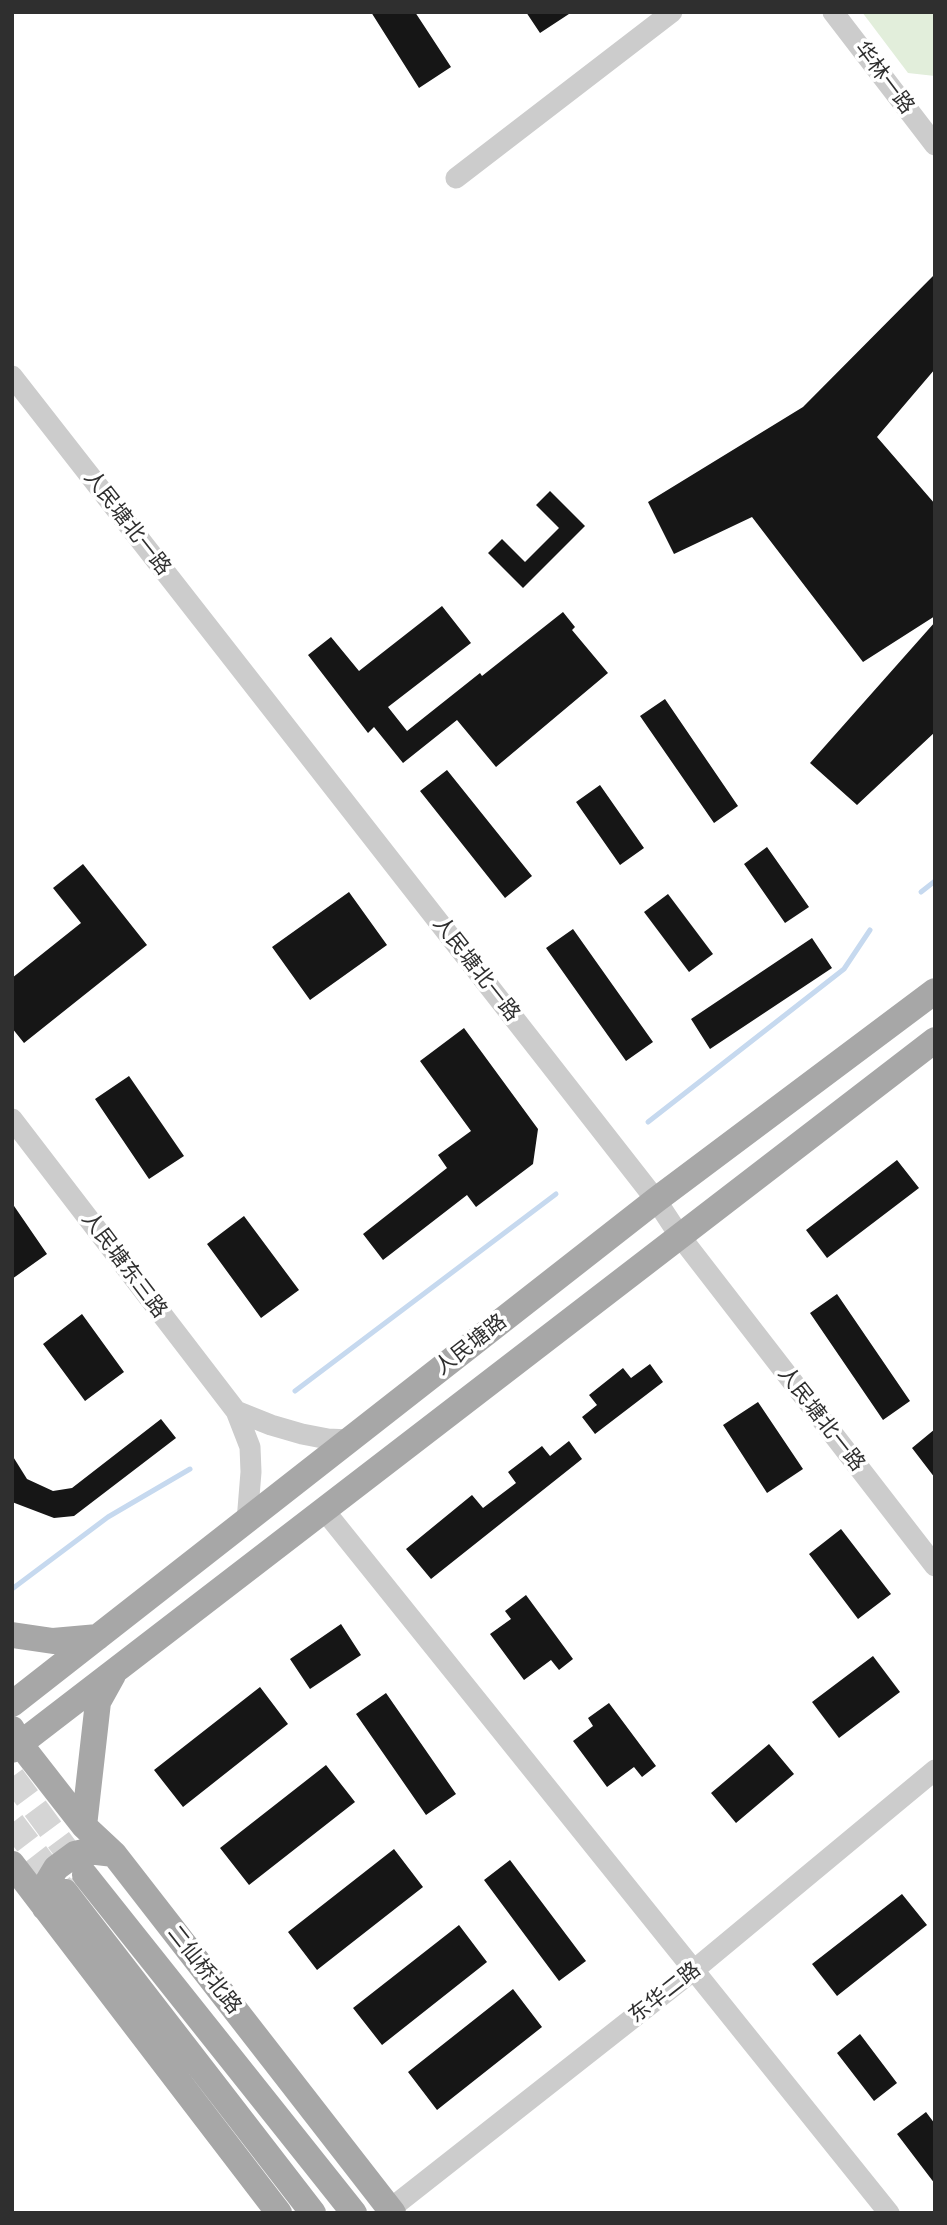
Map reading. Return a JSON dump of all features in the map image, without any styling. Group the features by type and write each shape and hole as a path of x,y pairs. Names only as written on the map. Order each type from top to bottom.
{"main road":[{"name":"人民塘路","path":"12,1704 656,1200 935,991"},
{"name":"人民塘路","path":"15,1741 117,1670 935,1040"},
{"path":"12,1635 53,1641 100,1637"},
{"path":"84,1826 98,1702 117,1670"},
{"name":"二仙桥北路","path":"15,1741 84,1826 114,1854 392,2211"},
{"path":"114,1854 88,1850 75,1854 56,1868 47,1883 65,1892 313,2213"},
{"path":"12,1864 65,1892 354,2213"},
{"path":"65,1892 279,2213"}],"street":[{"path":"456,178 672,12"},
{"name":"华林一路","path":"833,12 935,145"},
{"name":"人民塘北一路","path":"12,376 656,1200 679,1235 935,1566"},
{"name":"人民塘东三路","path":"12,1119 236,1411 250,1447 247,1521"},
{"path":"236,1411 302,1434 350,1440"},
{"path":"324,1510 889,2213"},
{"name":"东华二路","path":"392,2211 694,1970 935,1770"}],"green space":[{"path":"862,12 935,12 935,76 908,73"}],"building":[{"path":"371,12 415,12 451,67 419,88"},
{"path":"526,12 572,12 540,33"},
{"path":"935,274 935,369 877,437 935,504 935,616 863,662 752,517 674,554 648,502 803,407"},
{"path":"550,491 585,526 523,588 488,553 502,539 525,562 559,528 536,505"},
{"path":"442,606 471,643 388,707 407,731 563,612 575,627 572,630 608,673 496,767 457,720 403,763 374,727 368,733 308,655 331,637 359,671"},
{"path":"935,622 935,732 857,805 810,763"},
{"path":"665,699 738,806 714,823 640,716"},
{"path":"447,770 532,876 505,898 420,791"},
{"path":"600,785 644,848 620,865 576,802"},
{"path":"767,847 809,907 785,923 744,864"},
{"path":"83,864 147,945 24,1043 12,1028 12,978 81,923 53,888"},
{"path":"349,892 387,945 310,1000 272,947"},
{"path":"668,894 713,954 689,972 644,912"},
{"path":"573,929 653,1042 626,1061 546,948"},
{"path":"812,938 832,968 710,1049 691,1019"},
{"path":"464,1028 538,1129 533,1164 476,1207 467,1195 383,1260 363,1234 447,1168 438,1155 471,1131 420,1061"},
{"path":"129,1076 184,1156 149,1179 95,1099"},
{"path":"897,1160 919,1188 827,1258 806,1230"},
{"path":"12,1203 47,1254 12,1279"},
{"path":"244,1216 299,1290 261,1318 207,1244"},
{"path":"837,1294 910,1401 883,1420 810,1313"},
{"path":"82,1314 124,1372 85,1401 43,1344"},
{"path":"650,1364 663,1382 595,1434 582,1417 597,1405 589,1395 623,1368 631,1378"},
{"path":"758,1402 803,1469 767,1493 723,1425"},
{"path":"161,1419 176,1438 74,1516 54,1518 12,1502 12,1455 27,1479 53,1491 72,1488"},
{"path":"935,1429 935,1478 912,1448"},
{"path":"569,1441 582,1459 431,1579 406,1549 472,1495 483,1508 516,1483 508,1472 542,1446 550,1456"},
{"path":"841,1529 891,1594 858,1619 809,1554"},
{"path":"526,1595 573,1659 559,1670 551,1660 524,1680 490,1634 511,1619 505,1611"},
{"path":"341,1624 361,1655 310,1689 290,1659"},
{"path":"873,1656 900,1692 839,1738 812,1702"},
{"path":"260,1687 288,1724 183,1807 154,1770"},
{"path":"386,1693 456,1794 426,1815 356,1714"},
{"path":"609,1703 656,1766 642,1777 634,1767 607,1787 573,1741 593,1726 588,1718"},
{"path":"769,1744 794,1774 736,1823 711,1793"},
{"path":"326,1765 355,1802 249,1885 220,1848"},
{"path":"394,1849 423,1887 317,1970 288,1932"},
{"path":"510,1860 586,1961 559,1981 484,1880"},
{"path":"902,1894 927,1925 837,1996 812,1964"},
{"path":"459,1925 487,1962 382,2045 353,2008"},
{"path":"513,1989 542,2027 437,2110 408,2072"},
{"path":"860,2034 897,2083 874,2101 837,2053"},
{"path":"926,2112 935,2124 935,2184 897,2134"}],"waterway":[{"path":"921,892 935,881"},
{"path":"648,1122 844,969 870,930"},
{"path":"295,1391 556,1194"},
{"path":"12,1589 108,1517 190,1469"}],"tunnel":[{"path":"12,1777 84,1874"},
{"path":"12,1823 64,1891"}]}
